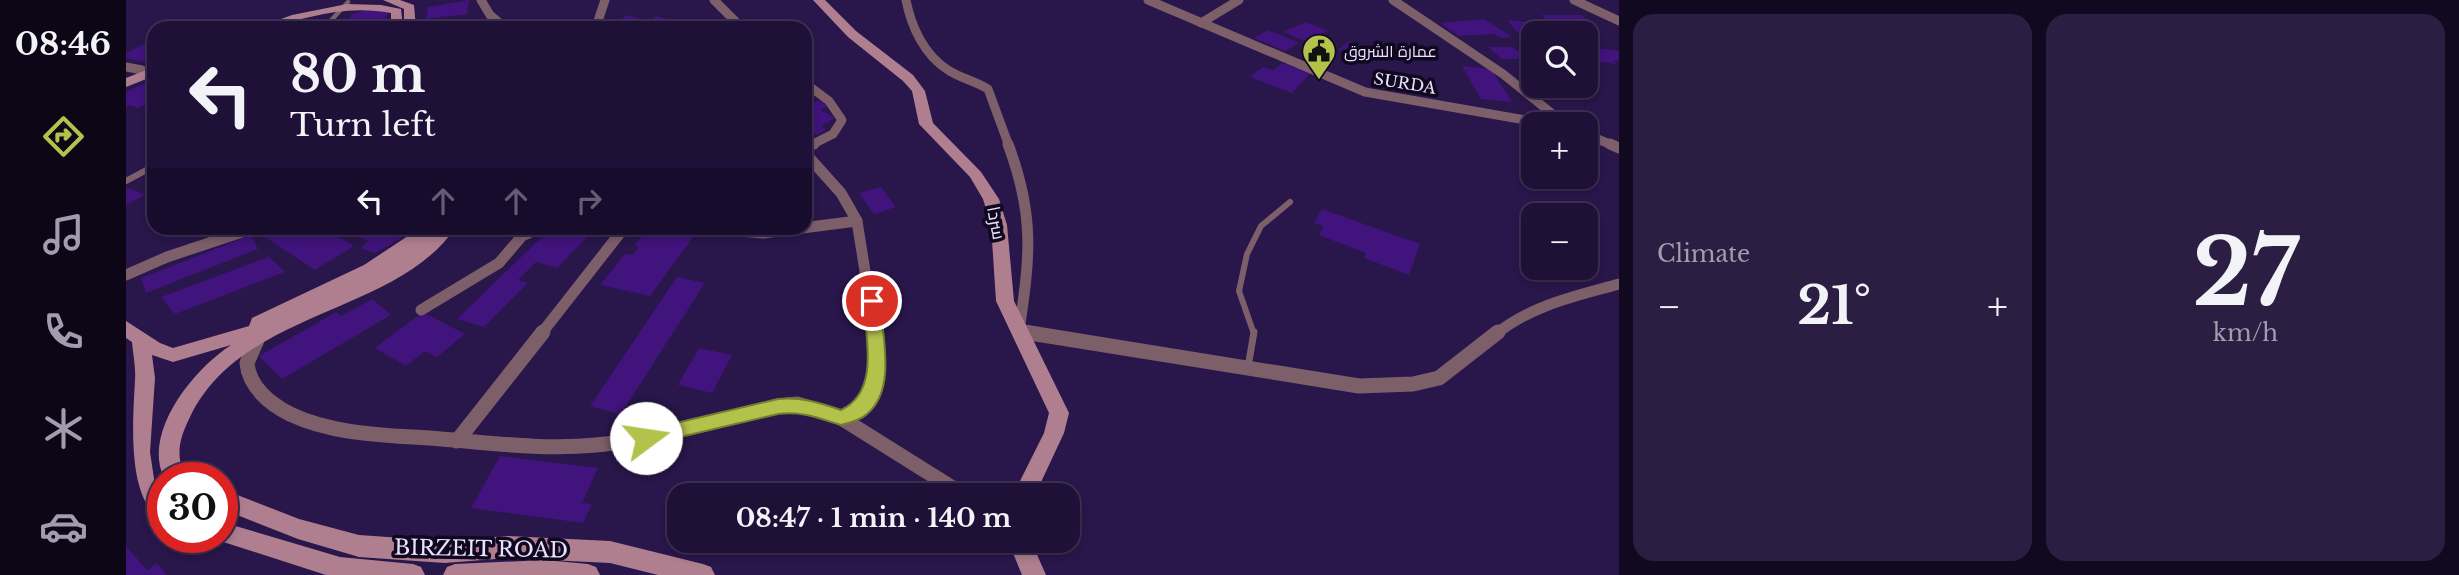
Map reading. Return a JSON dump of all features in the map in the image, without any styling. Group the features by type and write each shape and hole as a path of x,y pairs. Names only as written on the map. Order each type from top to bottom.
{"main road":[{"path":"389,0 410,7 410,21"},
{"name":"سردا","path":"819,0 852,34 908,78 918,91 926,124 976,175 991,199 999,225 1005,301 1059,414 1054,433 1030,483"},
{"path":"281,21 331,2"},
{"path":"269,21 331,2 383,4 397,11 397,21"},
{"path":"126,77 147,70"},
{"path":"126,83 147,71"},
{"path":"259,336 258,323 349,279 415,242 422,235"},
{"path":"168,462 167,446 184,405 216,368 259,336 398,269 441,235"},
{"path":"133,334 153,348 173,355 248,333 259,336"},
{"path":"133,334 145,378 129,474 147,503"},
{"name":"BIRZEIT ROAD","path":"238,505 298,529 359,546 445,552 508,547 610,552 703,575"},
{"name":"BIRZEIT ROAD","path":"238,537 340,568 413,575"},
{"path":"1025,553 1034,575"},
{"name":"BIRZEIT ROAD","path":"455,575 545,571 588,575"}],"street":[{"path":"481,0 497,21"},
{"path":"598,21 605,0"},
{"path":"714,0 735,21"},
{"path":"906,0 910,19 937,61 988,89 1017,171 1027,208 1030,254 1019,331 1359,386 1413,384 1439,378 1513,320 1556,301 1619,284"},
{"name":"SURDA","path":"1148,0 1365,92 1521,119"},
{"path":"1201,23 1239,0"},
{"path":"1394,0 1503,74 1550,112"},
{"path":"1574,0 1619,22"},
{"path":"126,67 147,69"},
{"path":"812,89 829,102 842,120 841,128 833,135 812,146"},
{"path":"1598,139 1619,148"},
{"path":"812,159 844,199 857,221 876,332 876,368 872,393 860,409 841,418"},
{"path":"812,227 857,221"},
{"path":"126,275 167,257 233,235"},
{"path":"421,310 499,263 524,235"},
{"path":"457,441 619,235"},
{"path":"259,336 248,354 246,372 263,398 302,418 348,431 538,447 594,445 646,438 797,404 841,418 945,483"}],"lane":[{"path":"330,21 348,2"},
{"path":"126,181 147,170"},
{"path":"1248,367 1254,333 1239,291 1247,254 1261,226 1290,202"}],"building":[{"path":"469,0 467,14 426,19 428,7"},
{"path":"377,6 389,12 386,17 391,21 346,21 353,14"},
{"path":"627,15 649,21 618,21"},
{"path":"1541,15 1581,15 1589,21 1549,21"},
{"path":"656,16 670,21 649,21"},
{"path":"1484,19 1512,37 1501,38 1494,34 1459,36 1440,23"},
{"path":"1507,20 1521,21 1521,32 1517,32"},
{"path":"1306,22 1328,31 1304,41 1283,32"},
{"path":"1268,30 1299,43 1285,51 1254,38"},
{"path":"1349,41 1372,49 1367,53 1374,55 1367,60 1338,50"},
{"path":"147,42 147,60 143,62 126,58 126,53"},
{"path":"1488,47 1513,47 1521,53 1521,59 1502,59"},
{"path":"1598,48 1619,51 1619,61 1614,60 1616,64 1598,61"},
{"path":"1282,63 1311,73 1292,93 1250,77 1263,67 1273,70"},
{"path":"1462,66 1491,69 1512,102 1481,99"},
{"path":"147,82 147,104 138,108 130,105 126,107 126,92"},
{"path":"818,100 828,106 820,110 835,118 821,126 826,129 817,135 812,132 812,104"},
{"path":"126,187 145,195 126,205"},
{"path":"881,187 896,207 874,214 859,193"},
{"path":"1322,209 1420,244 1409,275 1364,258 1366,253 1319,235 1323,226 1314,223"},
{"path":"251,235 258,249 146,293 141,278"},
{"path":"336,235 354,246 315,270 265,237"},
{"path":"350,235 404,235 375,253 361,248 369,241"},
{"path":"544,235 587,237 557,268 536,262 518,280 528,283 484,327 457,319"},
{"path":"643,235 694,236 650,296 600,285 625,254 632,255 639,247 634,246"},
{"path":"269,257 285,272 175,314 161,297"},
{"path":"677,277 705,283 626,406 620,414 590,406"},
{"path":"372,299 391,315 282,379 259,356 336,312 341,316"},
{"path":"423,312 465,334 437,357 425,351 406,366 375,348"},
{"path":"699,348 732,355 712,393 678,385"},
{"path":"500,456 598,468 582,503 592,504 583,523 471,508"},
{"path":"126,546 147,570 157,563 167,575 126,575"}],"place":[{"name":"عمارة الشروق","path":"1319,81"}],"route":[{"path":"646,438 778,406 797,404 841,418 860,409 872,393 876,368 876,332 872,301"}]}
